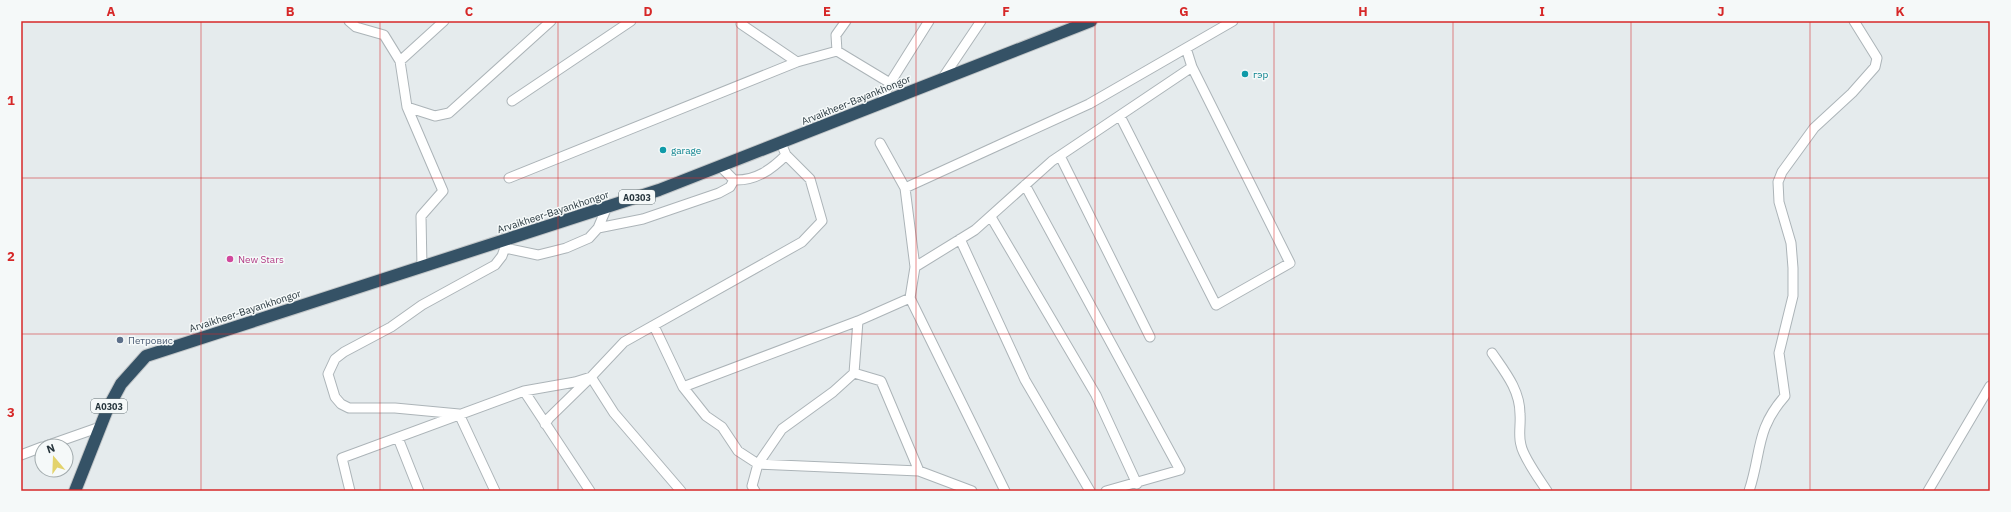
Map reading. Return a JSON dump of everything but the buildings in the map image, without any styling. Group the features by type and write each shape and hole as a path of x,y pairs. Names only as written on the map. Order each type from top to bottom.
{"highway":[{"name":"Arvaikheer-Bayankhongor","path":"100,427 121,384 146,356 422,267 507,243 659,190 1091,21"},
{"name":"A0303","path":"75,491 100,427"}],"street":[{"path":"349,21 358,28 384,34 400,61 407,107 442,191 421,216 422,267"},
{"path":"358,28 365,21"},
{"path":"400,61 444,21"},
{"path":"407,107 435,116 450,113 551,21"},
{"path":"512,101 631,21"},
{"path":"743,21 741,24 797,62"},
{"path":"837,51 836,35 846,21"},
{"path":"880,104 890,83 929,21"},
{"path":"942,79 981,21"},
{"path":"905,188 1089,104 1233,21"},
{"path":"1749,491 1754,477 1765,424 1774,408 1785,396 1779,353 1793,296 1793,268 1791,243 1779,202 1778,182 1782,172 1814,128 1852,93 1875,67 1877,58 1854,21"},
{"path":"1120,116 1216,305 1290,263 1192,67 1186,48"},
{"path":"509,178 797,62 837,51 890,83"},
{"path":"915,267 975,230 1060,156 1192,67"},
{"path":"545,424 624,342 802,242 822,221 810,179 786,155 781,143"},
{"path":"880,143 905,188 915,267 910,298 1005,491"},
{"path":"720,166 734,180 744,181 771,170 786,155"},
{"path":"1060,156 1150,337"},
{"path":"598,228 643,219 719,193 730,187 734,180"},
{"path":"1025,185 1180,470 1137,484 1106,491"},
{"path":"458,414 395,408 349,408 341,404 335,397 328,374 335,359 344,352 391,327 422,305 495,265 507,243 538,255 566,248 589,238 598,228 607,207"},
{"path":"991,217 1096,395 1137,484"},
{"path":"960,239 1025,380 1090,491"},
{"path":"683,387 858,321 910,298"},
{"path":"755,491 752,486 758,464 782,429 833,392 854,373 858,321"},
{"path":"654,326 683,387 706,416 722,428 738,451 758,464 919,471 972,491"},
{"path":"1492,353 1512,382 1518,397 1520,413 1519,437 1521,447 1547,491"},
{"path":"854,373 881,381 919,471"},
{"path":"350,491 342,458 458,414 524,391 576,382 591,377"},
{"path":"591,377 614,413 682,491"},
{"path":"1928,491 1990,386"},
{"path":"524,391 590,491"},
{"path":"458,414 495,491"},
{"path":"69,438 100,427"},
{"path":"398,438 418,491"},
{"path":"21,455 34,451"}],"place":[{"name":"гэр","path":"1245,74"},
{"name":"garage","path":"663,150"},
{"name":"New Stars","path":"230,259"},
{"name":"Петровис","path":"120,340"}]}
